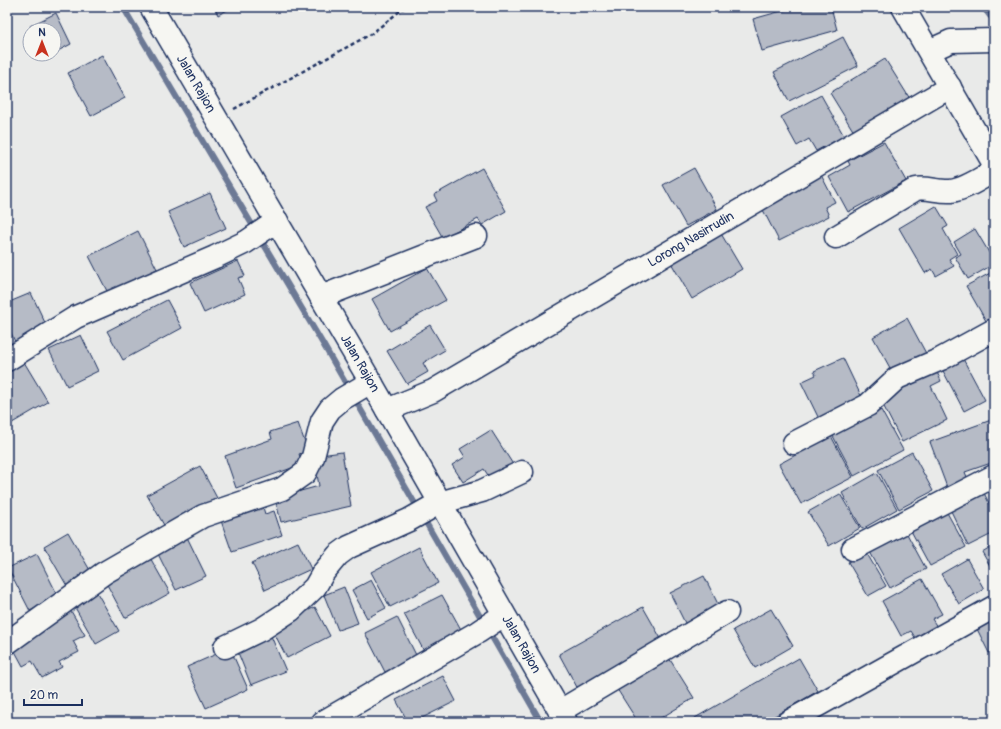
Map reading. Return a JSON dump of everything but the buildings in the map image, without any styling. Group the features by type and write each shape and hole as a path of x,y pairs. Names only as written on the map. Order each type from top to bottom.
{"street":[{"path":"903,7 994,164"},
{"name":"Jalan Rajion","path":"153,8 216,119 272,224 321,297 368,385 387,410 435,505 500,617 565,713"},
{"path":"929,51 951,41 994,40"},
{"name":"Lorong Nasirrudin","path":"387,410 433,392 950,87"},
{"path":"836,237 916,189 924,188 951,191 960,189 994,171"},
{"path":"7,360 76,317 215,257 246,242 272,224"},
{"path":"321,297 476,236"},
{"path":"794,443 868,405 897,378 941,358 994,330"},
{"path":"7,643 104,573 203,516 282,489 305,473 313,457 322,421 330,409 342,398 368,385"},
{"path":"225,647 262,629 291,610 315,587 323,573 338,555 349,547 409,520 435,505 482,491 522,472"},
{"path":"853,549 994,476"},
{"path":"788,722 994,607"},
{"path":"565,713 588,695 727,612"},
{"path":"323,722 478,632 500,617"}],"path":[{"path":"216,119 371,34 405,7"}],"waterway":[{"path":"123,7 323,344 541,722"},
{"path":"983,7 990,16"}]}
